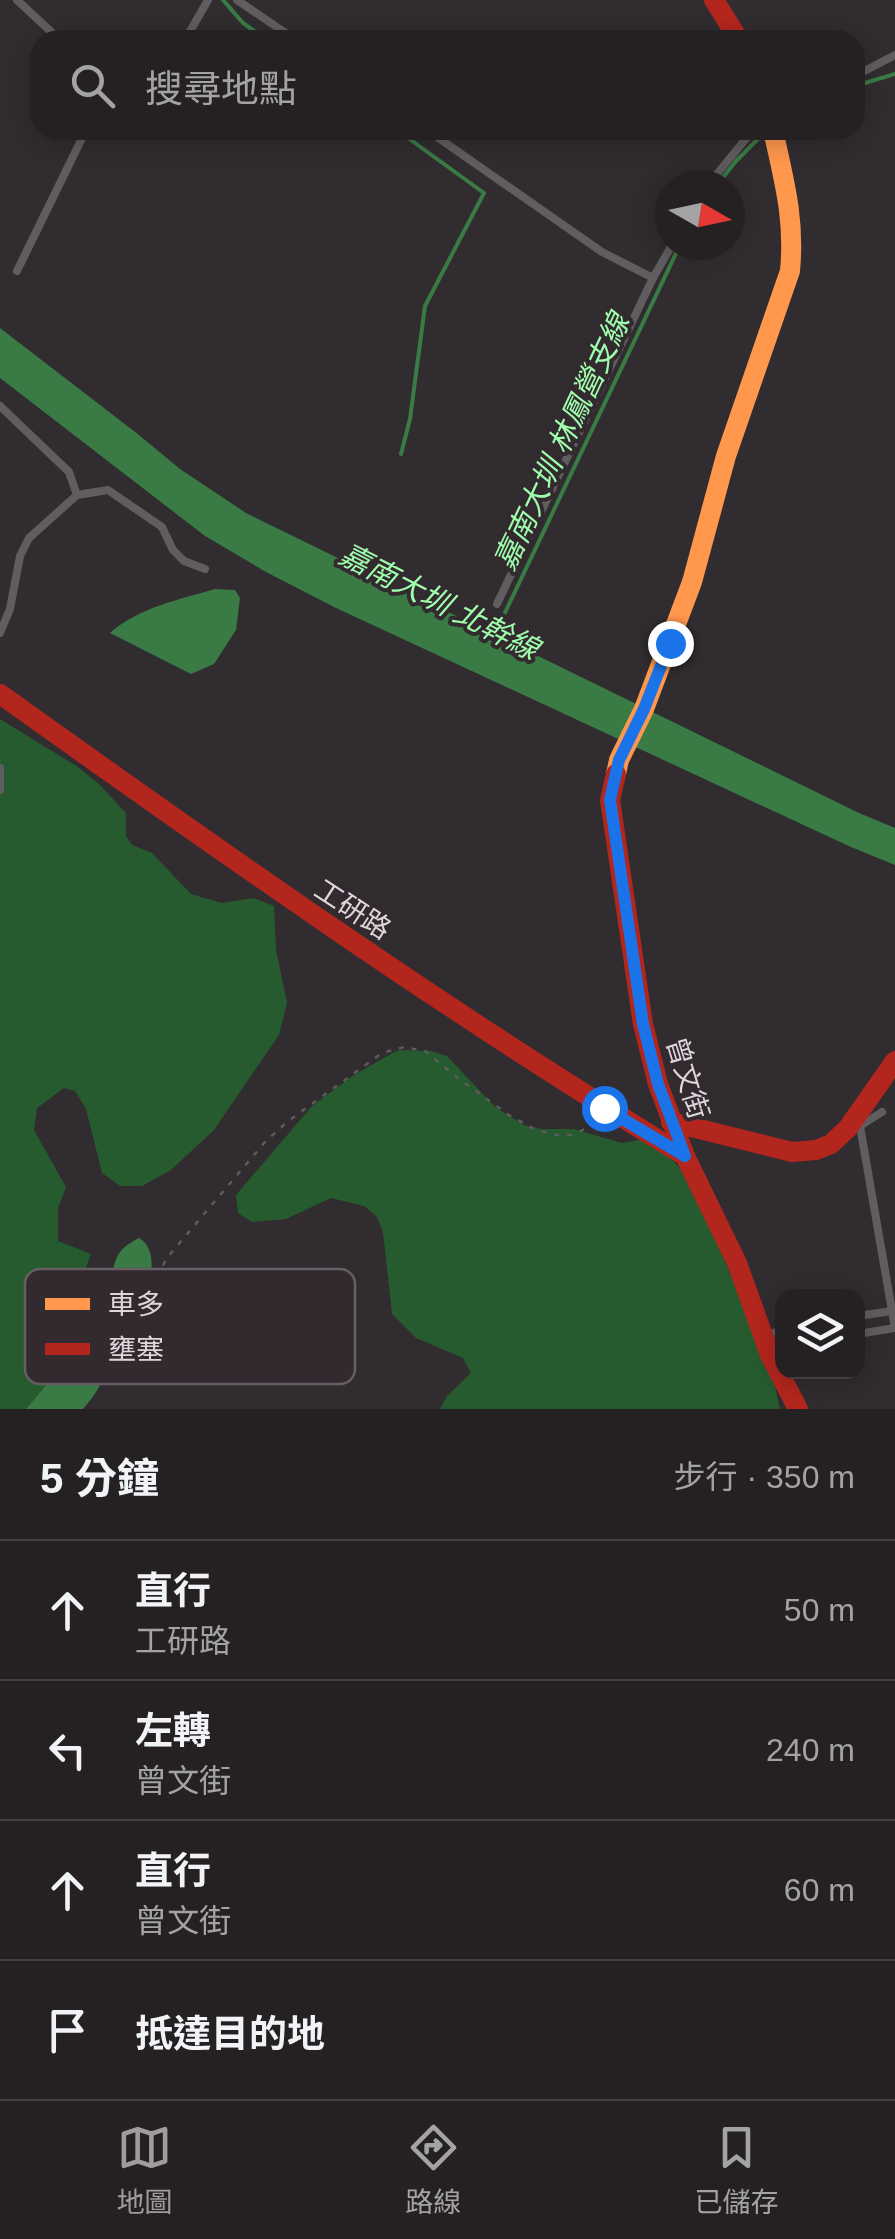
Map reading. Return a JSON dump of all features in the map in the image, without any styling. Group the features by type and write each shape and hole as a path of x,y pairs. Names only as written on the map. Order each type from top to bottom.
{"main road":[{"path":"714,0 732,30"},
{"name":"曾文街","path":"775,140 792,213 790,271 726,456 688,595 644,709 627,742 610,800 643,1024 658,1084 685,1156 775,1343"},
{"name":"工研路","path":"0,694 280,894 604,1108 685,1156"},
{"path":"671,1122 806,1153 831,1144 844,1132 895,1061"},
{"name":"曾文街","path":"788,1379 798,1409"}],"lane":[{"path":"16,0 49,30"},
{"path":"191,30 208,0"},
{"path":"238,0 282,30"},
{"path":"865,71 895,56"},
{"path":"17,271 81,140"},
{"path":"441,140 602,252 653,278"},
{"path":"720,170 745,140"},
{"path":"497,604 663,260"},
{"path":"0,406 68,472 77,494"},
{"path":"0,634 10,609 20,556 29,538 77,494 108,490 162,527 173,550 184,561 205,569"},
{"path":"0,768 0,790"},
{"path":"865,1333 895,1328 860,1126 882,1112"},
{"path":"865,1315 892,1311"}],"path":[{"path":"160,1269 264,1142 382,1053 404,1047 426,1051 509,1115 547,1133 580,1133 604,1108"}],"shaded area":[{"path":"0,328 180,469 246,513 895,828 895,865 336,608 205,536 0,378"},
{"path":"215,589 235,590 240,598 236,630 214,664 191,674 110,633 147,611"},
{"path":"0,719 99,784 126,813 126,836 132,845 152,853 191,894 222,903 254,898 274,906 276,949 287,1003 279,1035 214,1130 171,1170 142,1186 120,1186 102,1173 86,1109 75,1091 64,1088 37,1108 34,1130 66,1187 58,1208 58,1241 91,1254 86,1269 25,1269 25,1384 48,1384 26,1409 0,1409"},
{"path":"398,1050 431,1051 447,1056 495,1107 524,1125 574,1129 622,1143 655,1142 679,1167 706,1215 774,1381 780,1409 440,1409 447,1396 471,1373 463,1358 416,1338 392,1314 383,1232 377,1217 364,1206 331,1198 286,1219 252,1222 238,1213 236,1195 312,1106 354,1075"},
{"path":"139,1238 144,1242 150,1251 152,1269 114,1269 125,1247"},
{"path":"47,1384 100,1384 83,1409 26,1409"}],"waterway":[{"path":"223,0 253,30"},
{"name":"嘉南大圳 林鳳營支線","path":"865,83 895,74"},
{"path":"401,454 410,419 425,306 484,193 411,140"},
{"name":"嘉南大圳 林鳳營支線","path":"729,170 757,140"},
{"name":"嘉南大圳 林鳳營支線","path":"492,640 673,260"}],"traffic: slow":[{"path":"616,774 692,582 726,456 790,271 790,217 775,140"}],"traffic: jam":[{"path":"714,0 733,30"},
{"path":"0,694 424,989 685,1156"},
{"path":"616,774 610,800 643,1024 658,1084 685,1156 737,1263 770,1355 798,1409"},
{"path":"671,1122 792,1152 816,1150 831,1144 848,1128 895,1061"}],"route":[{"path":"604,1108 685,1156 658,1084 643,1024 610,800 619,760 670,643"}],"water label":[{"name":"嘉南大圳 北幹線","path":"439,602"}]}
